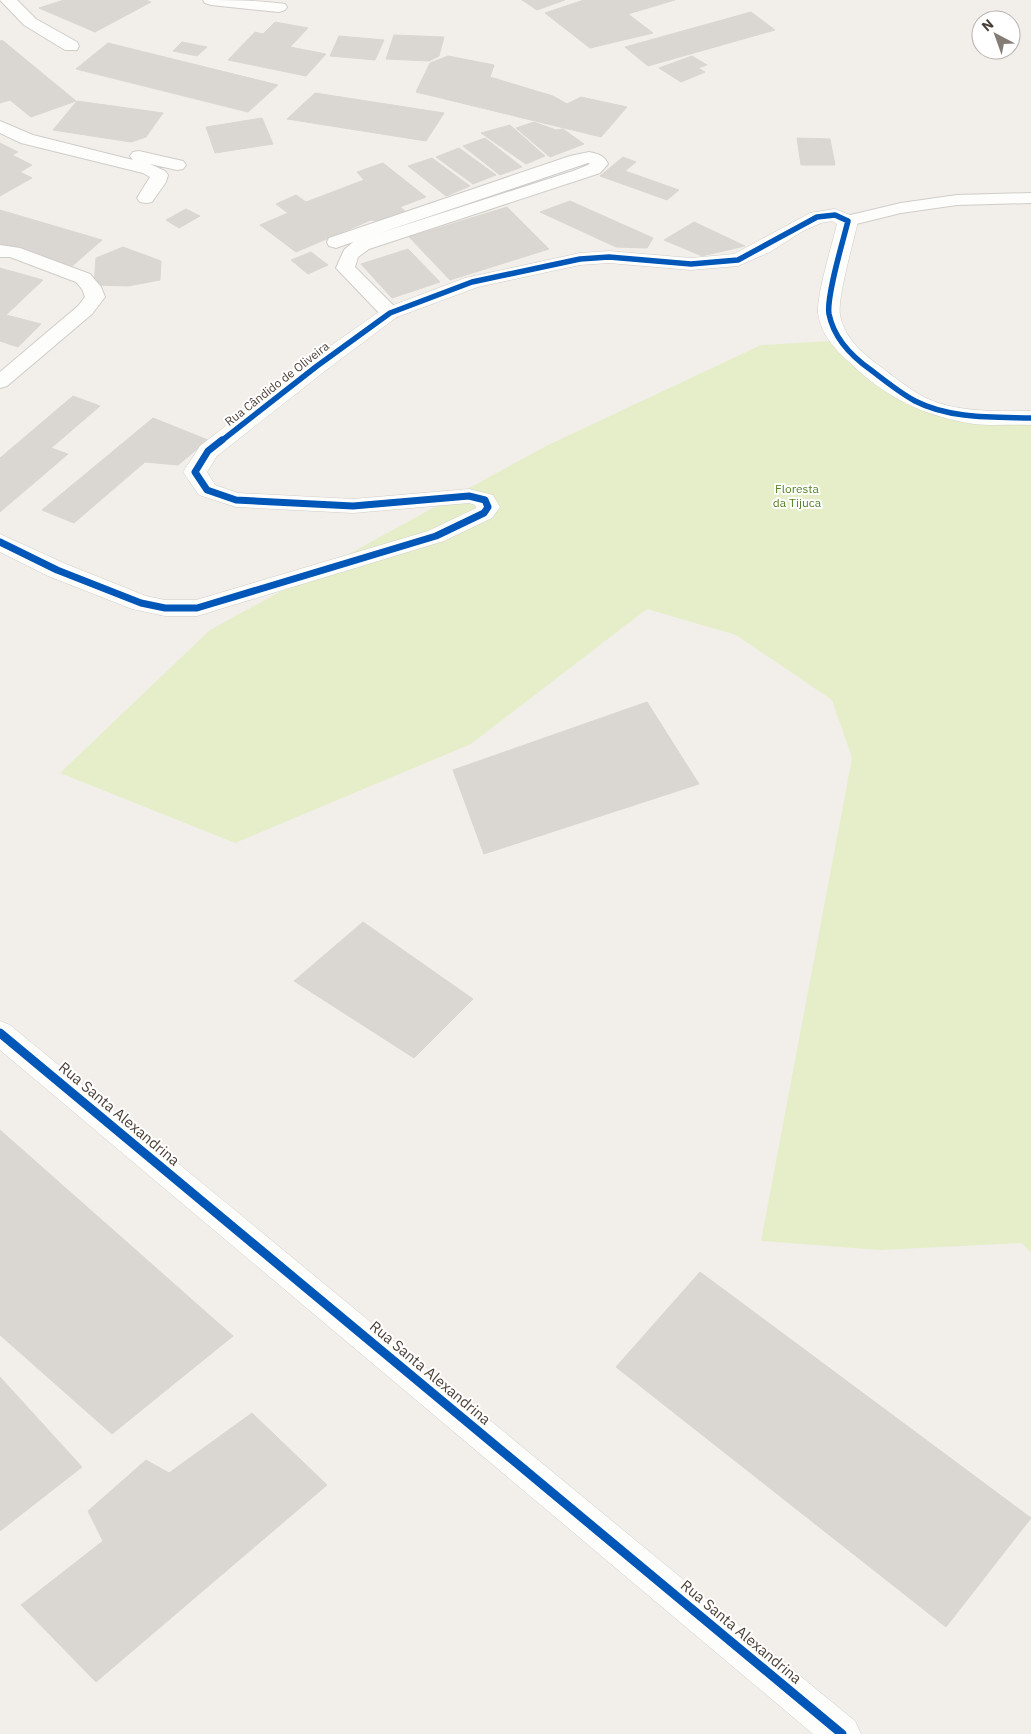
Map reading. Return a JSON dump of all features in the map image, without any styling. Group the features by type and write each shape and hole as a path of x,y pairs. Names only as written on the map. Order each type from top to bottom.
{"street":[{"name":"Rua Cândido de Oliveira","path":"0,542 57,570 141,603 165,608 197,608 436,536 484,513 488,507 485,500 469,496 353,506 236,500 207,490 195,472 208,450 317,366 390,313 472,282 580,259 609,257 691,264 738,260 817,217 835,215 848,220"},
{"path":"848,220 831,294 829,313 838,340 864,365 915,401 934,408 975,418 1031,418"},
{"name":"Rua Santa Alexandrina","path":"0,1033 842,1734"}],"lane":[{"path":"8,0 30,22 71,46"},
{"path":"211,0 279,7"},
{"path":"0,117 36,133 177,165"},
{"path":"0,126 28,139 149,169 159,175 157,182 146,198"},
{"path":"336,242 576,160 589,157 597,160 600,164 594,169 579,175 362,245 352,251 346,258 345,268 390,313"},
{"path":"848,220 901,208 957,200 1031,198"},
{"path":"0,251 13,252 82,278 91,287 96,297 85,310 0,382"}],"green space":[{"name":"Floresta da Tijuca","path":"849,340 931,409 1031,415 1031,1252 1021,1243 880,1250 761,1241 852,758 832,700 736,635 647,609 471,744 235,843 60,773 210,630 546,446 761,345"}],"building":[{"path":"64,0 146,0 151,2 95,32 39,8"},
{"path":"522,0 565,0 537,10"},
{"path":"584,0 675,0 628,14 653,33 590,48 545,13"},
{"path":"751,12 775,30 648,66 625,47"},
{"path":"275,22 308,28 290,47 326,54 306,76 228,60 255,32 263,34"},
{"path":"394,35 444,37 439,56 429,61 386,59"},
{"path":"339,36 384,40 375,60 330,56"},
{"path":"2,40 76,101 31,117 10,100 0,103 0,41"},
{"path":"182,42 207,47 197,56 173,51"},
{"path":"108,43 278,85 248,112 76,69"},
{"path":"448,56 494,65 490,77 553,96 567,104 581,97 627,107 601,137 416,92 430,63"},
{"path":"692,56 707,65 698,68 705,72 681,82 659,68"},
{"path":"315,93 444,113 426,141 287,119"},
{"path":"77,101 163,113 146,137 131,142 53,130"},
{"path":"262,118 273,144 215,153 206,127"},
{"path":"534,122 556,130 563,129 584,144 550,157 516,128"},
{"path":"510,125 545,156 526,164 481,133"},
{"path":"485,138 522,167 500,175 463,146"},
{"path":"797,138 830,139 835,165 801,165"},
{"path":"0,143 18,152 12,155 32,165 20,172 32,178 0,196"},
{"path":"459,148 496,175 473,184 436,157"},
{"path":"623,157 636,162 625,171 679,190 667,200 600,176"},
{"path":"432,158 470,186 446,196 408,166"},
{"path":"383,163 426,197 400,207 405,211 379,221 371,220 296,252 260,225 288,213 276,204 296,195 306,202 364,180 357,172"},
{"path":"570,201 653,238 647,248 616,247 540,212"},
{"path":"507,207 549,249 450,280 409,237"},
{"path":"186,209 200,216 179,228 166,220"},
{"path":"0,210 102,240 70,268 0,247"},
{"path":"694,222 745,246 702,256 664,240"},
{"path":"123,247 161,261 160,280 128,286 94,285 96,258"},
{"path":"408,249 440,282 392,298 361,264"},
{"path":"311,252 328,265 308,274 291,260"},
{"path":"0,268 43,280 6,315 41,324 18,347 0,341"},
{"path":"73,396 100,406 51,448 68,454 0,512 0,458"},
{"path":"153,418 208,440 178,465 145,462 74,523 42,510"},
{"path":"647,702 699,784 484,854 453,770"},
{"path":"363,922 473,999 414,1058 294,981"},
{"path":"0,1130 233,1336 112,1434 0,1335"},
{"path":"700,1272 1031,1518 946,1627 616,1367"},
{"path":"0,1377 82,1467 0,1531"},
{"path":"252,1413 327,1485 96,1682 21,1605 103,1541 88,1511 146,1460 169,1473"}],"cycle path":[{"path":"0,542 57,570 141,603 165,608 197,608 436,536 484,513 488,507 485,500 469,496 353,506 236,500 207,490 195,472 208,451 317,366 390,313 472,282 580,259 609,257 691,264 738,260 817,217 835,215 848,221 831,294 829,313 838,340 864,365 915,401 934,408 975,417 1031,418"},
{"path":"0,1033 842,1734"}]}
